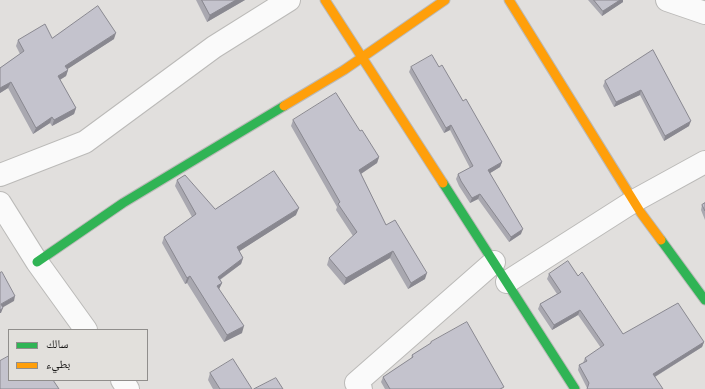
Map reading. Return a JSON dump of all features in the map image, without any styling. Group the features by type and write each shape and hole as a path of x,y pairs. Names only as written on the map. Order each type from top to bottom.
{"street":[{"path":"0,175 74,148 91,139 214,47 289,0"},
{"path":"325,0 575,389"},
{"path":"37,262 123,204 362,57 444,0"},
{"path":"509,0 634,201 705,300"},
{"path":"667,0 705,13"},
{"path":"507,282 634,201 705,162"},
{"path":"0,203 37,262 85,329"},
{"path":"361,389 356,383 494,262"}],"building":[{"path":"202,0 236,0 210,15"},
{"path":"594,0 620,0 603,11"},
{"path":"98,6 116,33 65,66 68,70 58,76 76,108 54,120 52,117 36,128 11,82 0,88 0,68 24,51 18,40 45,24 52,38"},
{"path":"653,50 691,121 665,136 641,90 616,102 605,81"},
{"path":"432,55 439,67 442,65 463,101 466,99 502,162 488,170 523,229 511,237 480,194 472,198 461,181 458,174 473,166 451,125 446,128 411,67"},
{"path":"336,93 360,131 362,130 379,157 359,170 386,225 395,220 427,273 411,283 393,251 346,278 329,258 357,232 338,204 340,202 293,120"},
{"path":"274,171 299,208 237,247 243,258 218,277 222,283 217,286 244,326 227,335 190,276 187,278 164,237 196,214 177,180 185,175 215,209"},
{"path":"705,203 705,211 702,205"},
{"path":"568,261 578,276 582,272 623,334 678,303 704,342 653,374 663,389 587,389 589,383 579,365 587,361 585,358 604,345 580,310 554,325 540,304 561,292 549,274"},
{"path":"2,272 15,296 1,304 3,308 0,310 0,273"},
{"path":"467,322 504,387 500,389 390,389 383,377 413,357 412,355 431,342"},
{"path":"8,357 8,381 54,381 59,389 0,389 0,361"},
{"path":"233,359 252,389 220,389 210,373"},
{"path":"276,378 283,389 254,389"}],"traffic: fast":[{"path":"37,262 123,203 284,106"},
{"path":"443,183 575,389"},
{"path":"661,240 705,300"}],"traffic: slow":[{"path":"325,0 443,183"},
{"path":"284,106 344,70 445,0"},
{"path":"509,0 641,213 661,240"}]}
